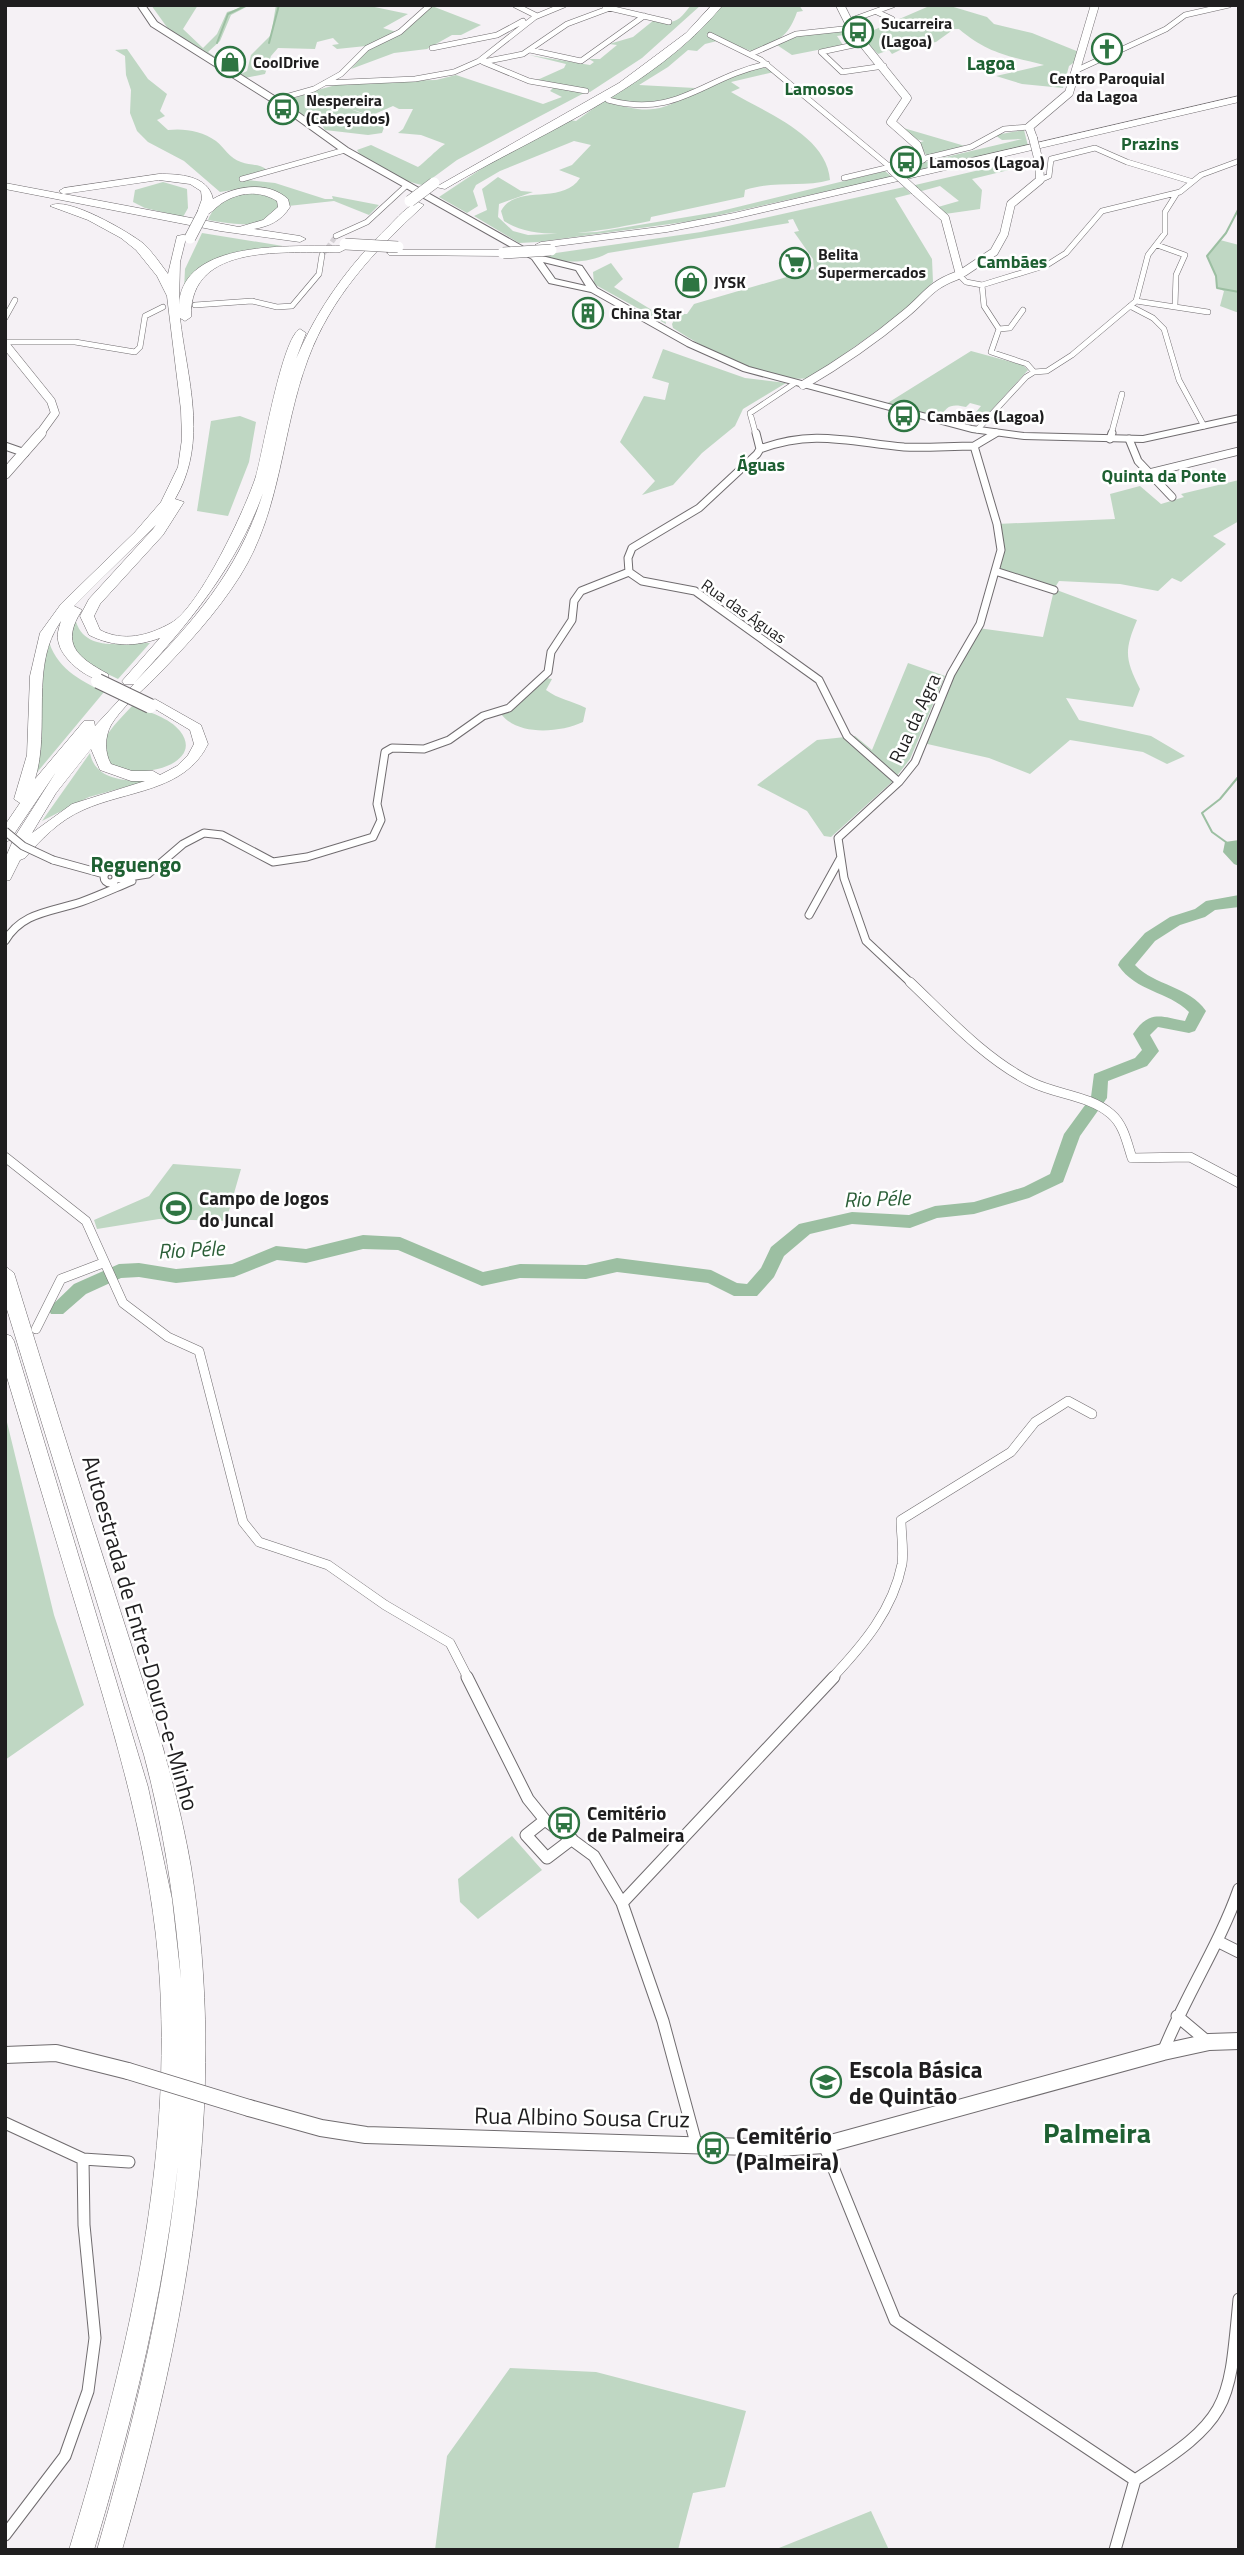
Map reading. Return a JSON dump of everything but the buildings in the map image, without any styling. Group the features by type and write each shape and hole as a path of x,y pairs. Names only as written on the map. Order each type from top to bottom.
{"highway":[{"path":"7,832 68,746 182,621 222,568 249,514 263,474 279,390 306,318 349,259 414,203 481,152 632,70 673,40 707,5"},
{"path":"437,185 643,72 684,41 718,5"},
{"path":"1214,109 1239,99"},
{"path":"5,186 220,228 395,250 546,248 649,238 737,221 1239,104"},
{"path":"5,186 68,191 148,178 178,177 197,182 206,190 208,199 187,237 179,265 174,313 187,430 184,467 163,507 85,587 48,631 39,652 35,748 28,780 7,832"},
{"path":"156,216 131,205 127,196 136,186 151,181 185,182 200,193 199,213"},
{"path":"199,213 216,199 244,191 271,193 284,203 278,216 264,224 220,228"},
{"path":"5,192 229,235 340,243"},
{"path":"27,196 88,216 138,245 160,268 174,313 197,442 189,478 173,512 158,533 94,602 87,616 94,632 114,640 125,641 154,637 182,621"},
{"path":"7,872 26,829 57,781 108,720 191,632 231,578 262,516 276,474 292,390 318,320 335,291 414,203"},
{"path":"174,313 195,279 231,258 271,249 340,243"},
{"path":"100,679 66,648 63,636 68,619 158,522 178,498 189,478"},
{"path":"7,872 29,844 63,814 100,797 175,774 196,759 201,744 196,728 69,663 58,646 56,635 62,619 85,587"},
{"path":"108,720 97,752 105,767 131,776 162,774 186,760 191,752 192,737 178,721 153,705"},
{"name":"Autoestrada de Entre-Douro-e-Minho","path":"5,1273 140,1706 166,1799 185,1897 195,1999 195,2105 187,2216 167,2336 140,2451 109,2550"},
{"path":"5,1341 119,1713 144,1805 162,1902 171,2003 171,2107 160,2229 139,2346 114,2446 81,2550"}],"main road":[{"path":"141,5 151,22 278,102 345,150 535,257 579,268 594,290"},
{"path":"148,5 164,30"},
{"path":"535,257 548,271 552,281 594,290 713,356 799,384 817,383 977,430 997,433 1112,434 1127,439 1151,438 1202,421 1237,421"},
{"path":"548,271 566,265"},
{"path":"567,283 577,281 584,274"}],"street":[{"path":"278,102 326,83 344,72 367,48 397,34 430,5"},
{"path":"514,5 535,17"},
{"path":"432,48 489,37 564,5"},
{"path":"600,5 669,22"},
{"path":"840,5 850,25 907,98 891,122 917,145 922,159"},
{"path":"751,54 796,34 850,25 893,5"},
{"path":"844,178 891,169 971,147 1004,129 1029,127 1044,112 1067,98 1095,5"},
{"path":"1077,70 1166,29 1185,15 1229,5"},
{"path":"326,83 445,75 480,61 520,55 567,24 610,8"},
{"path":"877,12 892,19"},
{"path":"530,50 581,61 644,16"},
{"path":"480,61 535,17"},
{"path":"710,36 767,64 891,169 944,218 960,274 966,282 982,285 1056,261 1101,211 1177,193"},
{"path":"489,37 498,46"},
{"path":"863,43 821,52 842,72 884,66"},
{"path":"480,61 529,81 586,91"},
{"path":"608,100 637,108 664,107 727,73 767,64"},
{"path":"1029,127 1039,162 1040,180"},
{"path":"817,383 908,312 935,284 960,274 995,252 1004,234 1011,204 1040,180 1049,176 1051,159 1093,148 1169,177 1190,181"},
{"path":"242,179 345,150"},
{"path":"977,430 1021,382 1034,372 1047,371 1072,355 1136,301 1142,287 1147,257 1166,229 1166,212 1177,193 1190,181 1239,161"},
{"path":"340,243 407,184"},
{"path":"1157,245 1185,254 1176,275 1175,306"},
{"path":"195,305 252,301 277,307 292,306 319,274 322,255"},
{"path":"982,285 985,306 999,329 992,354 1027,365 1034,372"},
{"path":"5,318 15,300"},
{"path":"1136,301 1208,312"},
{"path":"1130,306 1153,318 1164,330 1179,380 1202,421"},
{"path":"5,343 75,342 135,352 140,347 145,316 154,309 174,313"},
{"path":"999,329 1009,329 1023,310"},
{"path":"5,343 51,401 55,413 25,453 5,474"},
{"path":"760,449 750,413 799,384"},
{"path":"1112,434 1122,394"},
{"path":"5,941 12,927 37,912 98,895 137,880 157,870 188,842 205,833 220,834 256,858 275,863 373,837 382,820 377,804 385,752 392,748 424,749 450,740 483,716 509,708 548,673 551,652 572,620 575,601 581,591 629,572 628,558 632,548 699,508 760,449 785,438 824,436 909,447 974,446 997,433"},
{"path":"1127,439 1132,452 1172,497"},
{"path":"5,446 25,453"},
{"name":"Rua da Agra","path":"839,859 838,838 899,782 915,762 951,674 980,624 1001,550 998,524 974,446"},
{"path":"1149,473 1239,452"},
{"path":"995,571 1054,590"},
{"name":"Rua das Águas","path":"629,572 642,581 695,591 819,680 847,736 899,782"},
{"path":"7,832 23,846 53,860 94,869 104,876"},
{"path":"809,915 839,859"},
{"path":"839,859 866,941 988,1051 1029,1081 1102,1109 1122,1128 1132,1158 1190,1157 1239,1183"},
{"path":"104,876 115,873 116,879 137,880"},
{"path":"98,895 104,876"},
{"path":"5,1157 72,1207 86,1221 123,1303 168,1337 199,1351 243,1522 259,1542 328,1565 385,1605 450,1643 528,1799 545,1820 594,1856 622,1903 663,2021 696,2143"},
{"path":"36,1329 48,1308 54,1288 61,1279 108,1270"},
{"path":"622,1903 869,1639 894,1589 902,1562 901,1520 1011,1452 1047,1412 1068,1401 1092,1415"},
{"path":"545,1820 526,1835 547,1858 572,1839"},
{"path":"1163,2052 1177,2016 1225,1930 1239,1889"},
{"path":"1217,1941 1239,1952"},
{"path":"1177,2016 1209,2042"},
{"name":"Rua Albino Sousa Cruz","path":"5,2055 56,2053 128,2071 248,2108 321,2127 366,2135 696,2143 778,2148 824,2145 1163,2052 1209,2042 1239,2041"},
{"path":"5,2123 83,2159 129,2162"},
{"path":"824,2145 895,2320 1135,2480"},
{"path":"5,2535 65,2456 88,2391 95,2338 85,2225 83,2159"},
{"path":"1115,2550 1135,2480 1188,2445 1214,2417 1227,2393 1239,2299"}],"green space":[{"path":"151,5 198,5 183,29 203,48 217,34 227,12 250,5 231,15 220,41 208,52 234,69 169,30"},
{"path":"276,5 365,5 408,14 383,28 397,32 366,46 337,49 332,45 339,44 333,38 317,42 315,49 278,48 271,56 265,74 245,78 241,74 247,71 251,55 271,35"},
{"path":"691,5 701,5 642,58 590,92 535,81 564,68 566,64 529,55 590,65 594,62 589,59 600,59 617,45 609,44 633,37 654,20 672,22 683,15"},
{"path":"723,5 799,5 803,11 797,12 790,28 780,38 751,51 706,34 717,41 705,44 697,51 688,50 668,67 639,85 695,88 673,100 652,104 607,99 680,49"},
{"path":"947,5 987,17 994,24 1032,33 1079,52 1076,61 1069,66 1063,88 1022,84 996,76 1044,65 989,49 959,29 954,29 936,42 906,47 892,54 889,50 878,54 860,36 927,7"},
{"path":"432,6 481,25 461,35 452,35 427,49 394,53 351,69 369,49 403,32"},
{"path":"848,31 852,34 837,36 843,45 792,55 777,45 797,35"},
{"path":"127,49 148,79 167,94 160,111 165,116 157,120 168,130 187,130 205,135 237,160 267,170 239,179 275,183 325,199 333,199 332,196 379,205 369,215 334,201 288,206 281,196 239,189 220,192 184,161 148,142 137,131 130,113 131,90 126,75 125,56 115,50"},
{"path":"763,67 774,72 731,82 740,88 731,92 776,117 806,138 818,150 826,164 830,180 756,187 745,190 744,197 651,217 650,221 595,231 555,234 536,232 504,221 501,211 508,203 517,198 562,191 580,178 559,170 572,165 591,145 574,141 500,171 476,185 473,191 478,206 467,213 439,197 493,161 570,120 576,121 605,100 625,107 655,109 678,101 726,76"},
{"path":"456,75 543,104 562,97 550,91 554,87 586,92 457,160 423,185 387,172 368,161 357,150 371,145 418,167 445,144 421,135 398,133 403,129 413,109 393,106 370,116 332,106 310,92 347,82 436,80"},
{"path":"308,93 323,107 347,108 386,122 382,133 368,135 325,130 320,122 308,120 287,105 289,100"},
{"path":"900,127 965,146 927,156 918,143 924,141 915,139"},
{"path":"1024,130 1028,146 901,175 895,169 1022,139 1002,140 995,135"},
{"path":"1031,158 1034,164 972,179 982,190 980,209 945,214 938,207 959,201 940,186 918,192 911,186"},
{"path":"885,171 892,177 692,221 538,242 519,243 474,216 487,210 482,189 498,177 521,191 533,192 499,204 498,217 513,231 528,235 597,232 717,212"},
{"path":"163,182 187,189 188,208 183,217 145,208 133,202 135,190"},
{"path":"904,187 911,194 895,198 932,259 933,282 910,307 811,378 793,379 757,371 721,356 673,328 672,324 677,314 687,314 694,304 814,269 813,259 794,232 799,231 793,219 788,220 789,223 608,253 585,261 558,260 542,255 701,232"},
{"path":"259,193 276,199 280,208 264,220 247,224 208,220 222,202"},
{"path":"202,233 283,246 233,254 184,290 185,269"},
{"path":"1220,240 1239,245 1239,313 1220,306 1224,291 1217,288 1216,276 1207,256"},
{"path":"611,263 623,279 614,287 665,318 666,324 594,284 593,272"},
{"path":"663,349 745,378 786,383 743,409 735,426 702,453 673,485 642,495 655,481 620,442 644,396 665,400 669,383 652,378"},
{"path":"971,351 1023,365 1028,370 987,415 976,412 981,406 970,403 966,407 948,408 941,419 886,404"},
{"path":"240,416 256,422 249,462 228,516 197,511 211,421"},
{"path":"1239,480 1239,521 1213,536 1226,544 1181,582 1172,578 1158,591 1120,584 1059,581 1054,589 1137,620 1128,648 1131,670 1140,689 1133,707 1066,698 1079,720 1151,736 1185,756 1167,764 1143,752 1070,740 1030,774 989,758 923,743 951,674 978,628 1043,637 1054,590 995,571 1001,550 997,524 1115,519 1110,494 1140,486 1161,504 1184,497 1181,494"},
{"path":"75,618 79,629 86,637 95,641 106,644 150,643 118,679 88,663 74,649 71,630"},
{"path":"48,638 62,665 86,683 104,692 34,776 40,741 44,655"},
{"path":"908,663 945,676 910,759 893,781 831,837 824,836 807,811 757,785 817,740 855,736 872,750"},
{"path":"546,678 552,679 546,690 586,708 583,722 551,730 528,729 508,721 501,714 515,707"},
{"path":"133,705 176,726 186,746 180,758 165,767 146,771 127,771 111,766 102,755 105,739"},
{"path":"90,753 93,762 104,774 121,779 147,781 89,797 42,821"},
{"name":"Campo de Jogos do Juncal","path":"173,1164 241,1169 226,1221 159,1219 97,1229 94,1220 149,1196"},
{"path":"5,1414 54,1615 84,1705 5,1760"},
{"path":"512,1836 542,1870 478,1919 460,1902 458,1879"},
{"path":"510,2368 596,2372 746,2411 725,2487 693,2493 678,2550 435,2550 447,2456"},
{"path":"871,2511 889,2550 774,2550"}],"waterway":[{"path":"217,43 228,14 247,5"},
{"path":"269,43 279,5"},
{"path":"1239,208 1226,233 1207,256 1216,276 1217,288 1239,292"},
{"path":"1239,360 1239,372"},
{"path":"1230,845 1212,832 1202,813 1220,799 1239,776"},
{"name":"Rio Péle","path":"1239,845 1230,845 1230,852 1239,861"},
{"name":"Rio Péle","path":"57,1309 80,1289 119,1271 139,1270 176,1276 234,1270 276,1253 306,1256 363,1242 400,1244 482,1279 520,1271 586,1272 617,1265 711,1277 734,1289 751,1291 768,1272 777,1252 805,1229 852,1218 910,1222 935,1212 974,1208 1029,1192 1057,1178 1072,1134 1099,1098 1100,1078 1141,1062 1151,1051 1141,1034 1155,1021 1189,1027 1198,1011 1182,998 1144,981 1126,965 1150,937 1175,921 1200,913 1211,905 1232,904 1239,900"}],"tunnel":[{"path":"323,254 336,236"}],"place":[{"name":"Sucarreira (Lagoa)","path":"858,32"},
{"name":"Centro Paroquial da Lagoa","path":"1107,49"},
{"name":"CoolDrive","path":"230,62"},
{"name":"Nespereira (Cabeçudos)","path":"283,109"},
{"name":"Lamosos (Lagoa)","path":"906,162"},
{"name":"Belita Supermercados","path":"795,263"},
{"name":"JYSK","path":"691,282"},
{"name":"China Star","path":"588,313"},
{"name":"Cambães (Lagoa)","path":"904,416"},
{"name":"Campo de Jogos do Juncal","path":"176,1208"},
{"name":"Cemitério de Palmeira","path":"564,1823"},
{"name":"Escola Básica de Quintão","path":"826,2082"},
{"name":"Cemitério (Palmeira)","path":"713,2148"}],"district":[{"name":"Lagoa","path":"991,62"},
{"name":"Lamosos","path":"819,88"},
{"name":"Prazins","path":"1150,143"},
{"name":"Cambães","path":"1012,261"},
{"name":"Águas","path":"761,464"},
{"name":"Quinta da Ponte","path":"1164,475"},
{"name":"Reguengo","path":"136,864"},
{"name":"Palmeira","path":"1097,2132"}]}
